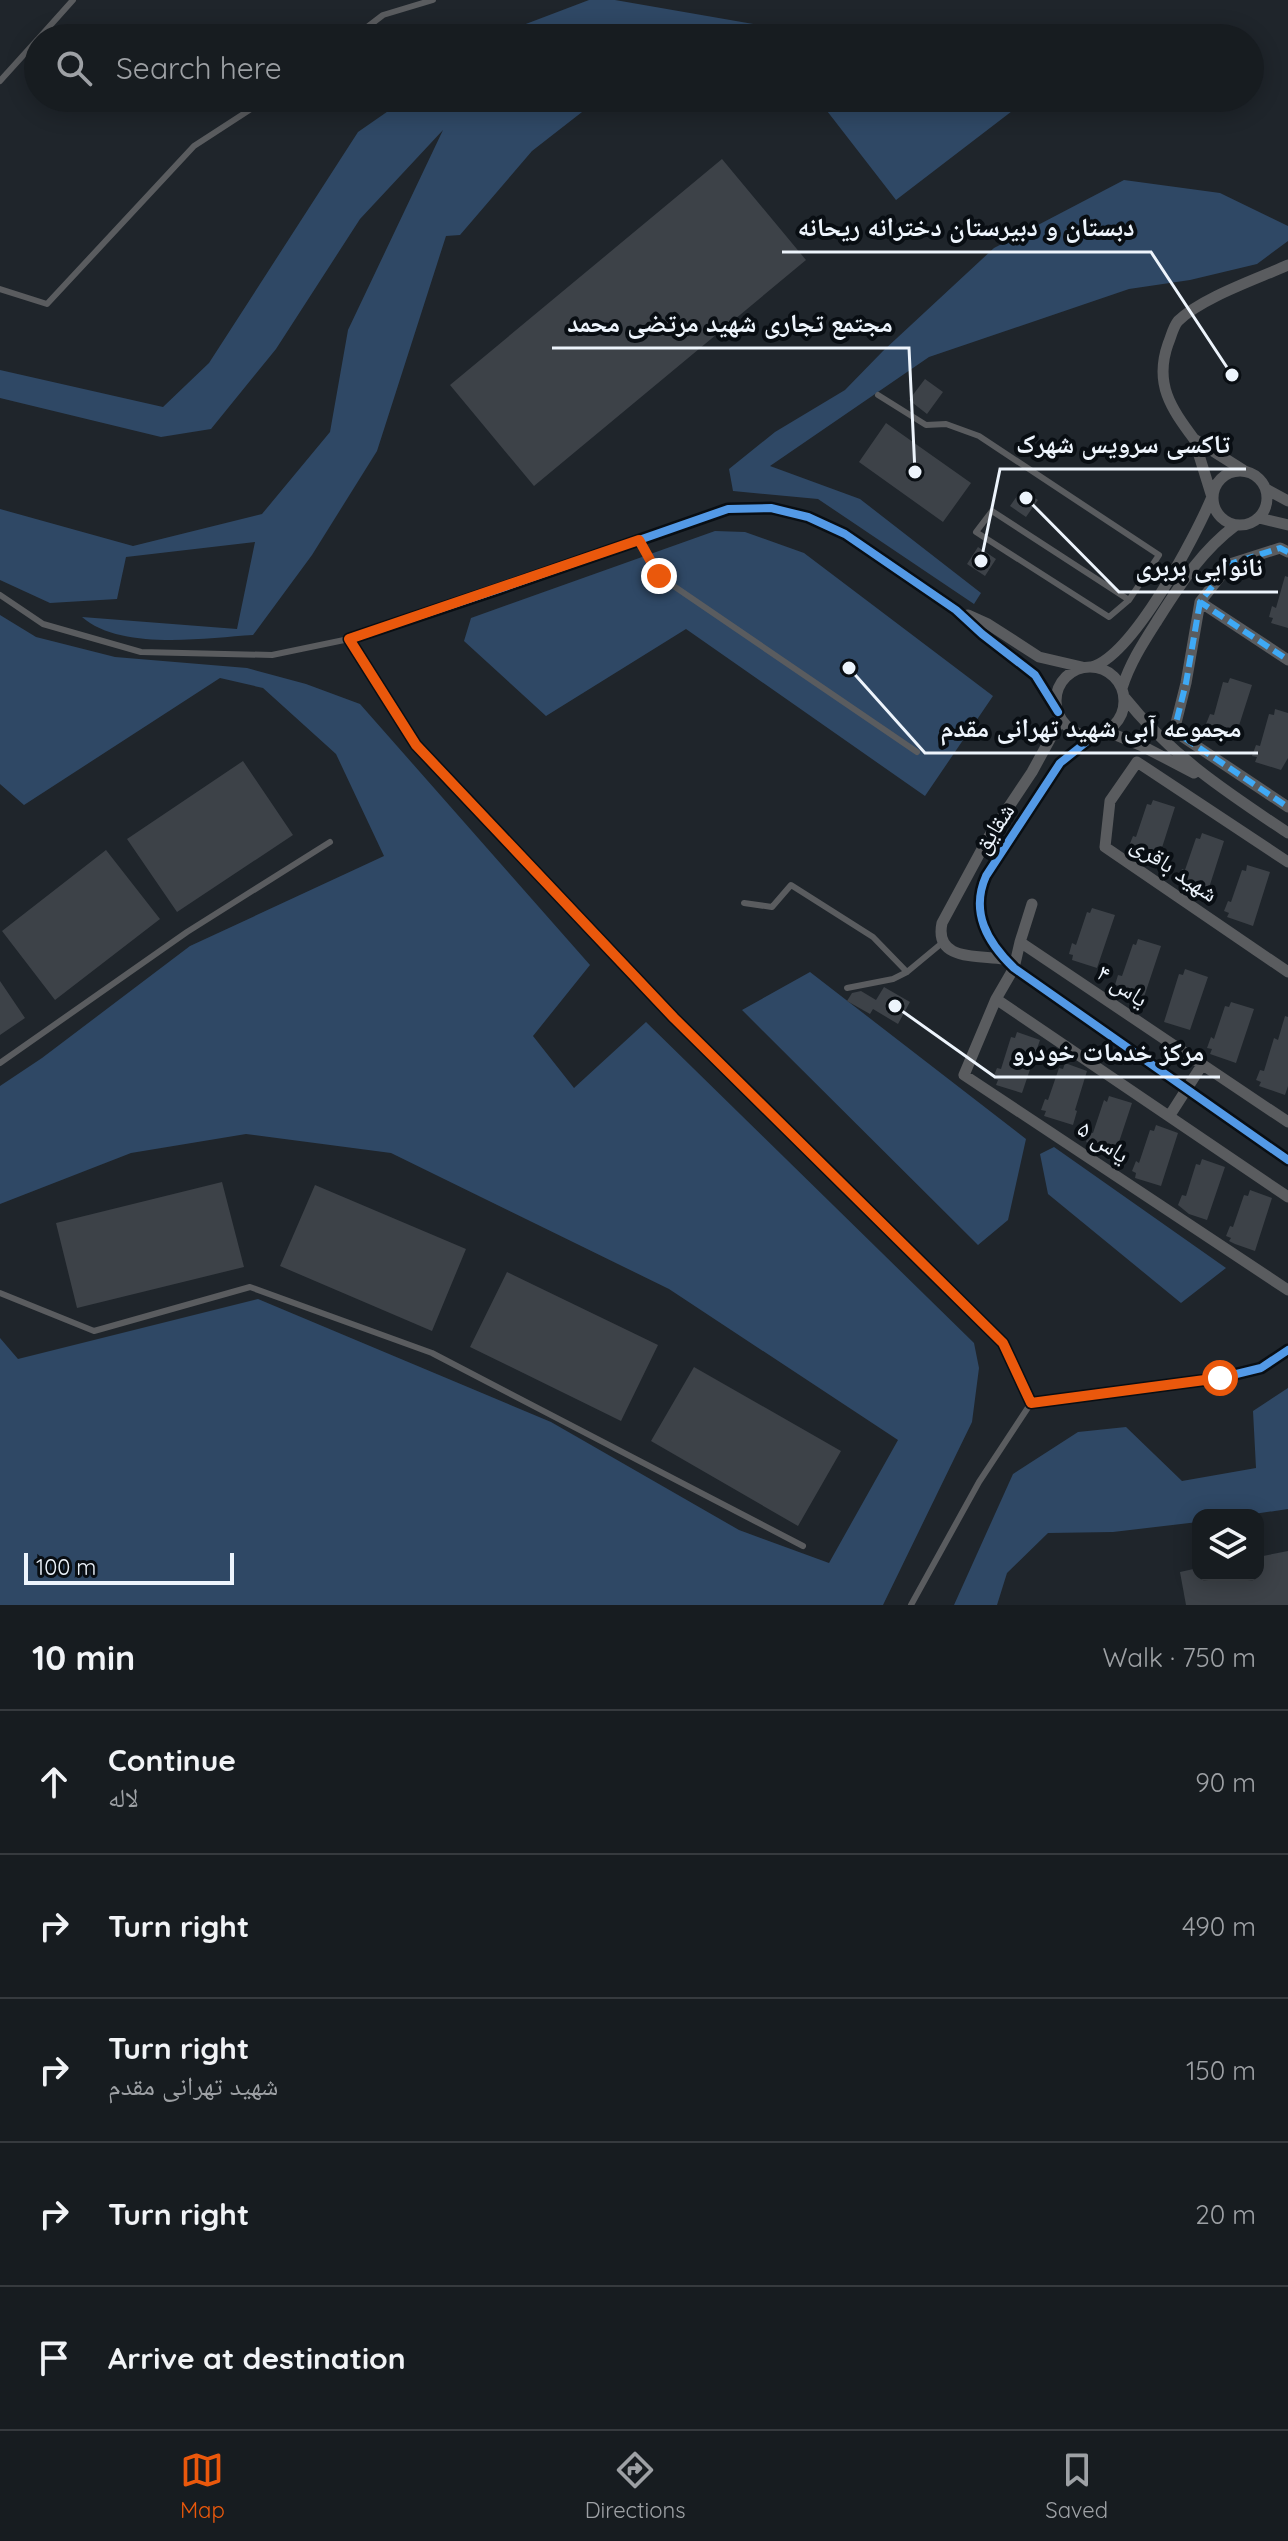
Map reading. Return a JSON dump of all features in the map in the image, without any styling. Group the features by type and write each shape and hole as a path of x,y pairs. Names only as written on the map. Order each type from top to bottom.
{"street":[{"path":"1266,489 1267,504 1259,518 1245,525 1236,525 1221,518 1213,505 1194,439 1169,402 1161,375 1165,352 1176,323 1198,307 1288,265"},
{"path":"1194,439 1257,476 1266,489 1288,501"},
{"path":"1059,715 1056,702 1061,684 1074,671 1102,664 1126,641 1180,563 1218,480 1234,471 1243,470"},
{"path":"1209,780 1154,752 1100,733 1076,731 1059,715 1035,675 956,610 845,534 808,517 771,508 728,509 349,639 416,745 674,1018 1003,1343 1031,1403 1220,1378 1261,1368 1288,1350"},
{"path":"1259,518 1288,525"},
{"path":"1100,733 1120,717 1123,693 1136,655 1187,574 1216,541 1236,525"},
{"path":"1165,743 1174,731 1186,683 1200,602 1230,564 1280,548 1288,552"},
{"path":"1200,602 1288,660"},
{"path":"956,610 988,624 1039,657 1105,670 1115,677 1123,693 1165,743 1209,780 1288,833"},
{"name":"شقایق","path":"942,943 942,923 988,838 1032,772 1059,715"},
{"path":"1174,731 1288,807"},
{"name":"شقایق","path":"1100,733 1060,763 986,876 978,905 987,938 1014,968 1288,1160"},
{"path":"1154,752 1146,767 1288,862"},
{"name":"شهید باقری","path":"1146,767 1137,762 1110,801 1105,847 1288,972"},
{"path":"1014,968 1032,904"},
{"name":"یاس ۴","path":"1020,942 1288,1122"},
{"path":"942,943 957,953 1004,959"},
{"name":"یاس ۵","path":"1014,968 996,999 964,1075 1288,1290"},
{"path":"996,999 1288,1197"},
{"path":"1170,1115 1202,1065"}],"lane":[{"path":"51,24 73,0"},
{"path":"371,24 383,15 433,0"},
{"path":"0,81 24,54"},
{"path":"0,289 47,304 194,146 246,112"},
{"path":"878,395 926,425 946,424 979,436 1159,555 1129,600 1109,617 976,532 992,511 1129,600"},
{"path":"639,540 659,576 917,752"},
{"path":"0,595 43,624 141,652 272,655 349,639"},
{"path":"0,1063 187,932 330,842"},
{"path":"744,903 772,907 791,885 873,937 907,972"},
{"path":"847,988 893,979 907,972 942,943"},
{"path":"0,1293 94,1331 250,1287 432,1353 803,1546"},
{"path":"911,1605 979,1482 1031,1403"}],"shaded area":[{"path":"589,0 615,0 753,24 526,24"},
{"path":"387,112 582,112 532,151 460,235 446,236 377,451 312,555 253,635 188,640 141,638 118,635 82,617 237,629 255,542 126,557 117,599 50,603 0,580 0,509 133,546 262,514 330,432 348,330 443,130 360,219 276,349 211,429 161,437 0,398 0,370 163,407 209,363 358,132"},
{"path":"828,112 1011,112 896,200"},
{"path":"1124,180 1220,193 1288,226 1288,241 1257,264 1190,280 1129,289 929,357 770,466 860,499 981,593 974,604 818,499 733,491 729,469 775,432 845,390 994,248"},
{"path":"715,531 745,532 804,553 993,696 925,796 686,629 546,716 464,641 471,618"},
{"path":"0,615 36,637 115,657 247,668 306,684 360,704 590,965 533,1036 574,1088 646,1022 974,1343 979,1368 972,1422 883,1605 0,1605 0,1338 18,1359 258,1299 551,1422 739,1530 829,1563 898,1440 669,1289 391,1153 246,1134 131,1153 0,1204 0,1086 190,946 384,856 336,754 263,688 220,678 24,805 0,784"},
{"path":"810,972 1026,1139 1008,1220 978,1245 742,1010"},
{"path":"1054,1147 1226,1268 1181,1303 1048,1194 1040,1154"},
{"path":"1288,1388 1288,1509 1264,1513 1264,1509 1192,1509 1192,1523 1113,1532 1048,1533 1007,1573 997,1605 954,1605 1013,1474 1078,1432 1126,1427 1182,1481 1256,1468 1253,1411"}],"building":[{"path":"722,159 806,260 534,486 450,385"},
{"path":"925,379 943,392 927,414 909,400"},
{"path":"886,423 971,483 943,522 859,462"},
{"path":"1022,489 1038,500 1026,517 1010,506"},
{"path":"978,547 996,559 985,576 967,564"},
{"path":"1285,576 1288,577 1288,628 1271,623 1273,618 1269,617 1272,606 1276,608"},
{"path":"1230,678 1252,685 1235,738 1209,730 1211,726 1206,724 1210,714 1214,715 1223,682 1228,683"},
{"path":"1275,709 1288,713 1288,758 1281,770 1255,762 1257,757 1252,756 1256,745 1260,746 1269,714 1274,715"},
{"path":"243,761 293,835 177,912 127,839"},
{"path":"1153,800 1175,807 1158,860 1132,852 1134,847 1129,846 1133,836 1136,837 1147,804 1151,805"},
{"path":"1202,833 1224,841 1207,894 1181,886 1183,881 1178,879 1182,869 1185,870 1196,838 1200,839"},
{"path":"106,850 160,919 55,1000 2,931"},
{"path":"1247,865 1270,872 1253,926 1227,917 1229,913 1224,911"},
{"path":"1092,908 1115,915 1097,968 1072,960 1073,955 1069,954 1072,943 1076,945 1087,912 1090,913"},
{"path":"1138,939 1161,946 1143,1000 1118,991 1119,986 1115,985"},
{"path":"1185,969 1208,977 1190,1030 1164,1022 1179,974 1183,975"},
{"path":"0,981 25,1018 0,1035"},
{"path":"884,987 910,1002 898,1024 873,1009 870,1014 847,1001 852,993 861,991 876,1000"},
{"path":"1231,1002 1254,1009 1236,1063 1210,1054 1212,1049 1207,1048 1211,1037 1214,1039 1225,1006 1229,1007"},
{"path":"1285,1016 1288,1017 1288,1086 1285,1095 1259,1086 1261,1082 1256,1080 1260,1070 1264,1071 1274,1038 1278,1040"},
{"path":"1017,1032 1040,1040 1022,1093 996,1085 998,1080 993,1078 997,1068 1001,1069 1011,1037 1015,1038"},
{"path":"1065,1063 1087,1071 1073,1125 1044,1116 1046,1111 1041,1110 1045,1099 1048,1100 1059,1068 1063,1069"},
{"path":"1109,1096 1132,1103 1114,1157 1089,1148 1090,1144 1086,1142 1089,1132 1093,1133 1104,1100 1107,1102"},
{"path":"1156,1125 1178,1133 1161,1186 1135,1178 1136,1173 1132,1171 1136,1161 1139,1163 1150,1130 1154,1131"},
{"path":"1202,1159 1225,1167 1207,1220 1189,1214 1178,1205 1182,1195 1186,1196 1196,1164 1200,1165"},
{"path":"222,1182 244,1267 77,1308 56,1223"},
{"path":"315,1185 466,1249 432,1331 280,1266"},
{"path":"1250,1190 1272,1198 1255,1251 1229,1241 1231,1238 1226,1236 1230,1226 1233,1227 1244,1195 1248,1196"},
{"path":"507,1272 658,1345 621,1421 470,1347"},
{"path":"694,1367 841,1451 798,1526 651,1441"},
{"path":"1288,1551 1288,1605 1186,1605 1180,1572 1192,1569 1192,1581 1264,1581 1264,1556"}],"marked path":[{"path":"1288,552 1280,548 1230,564 1200,602 1288,660"},
{"path":"1200,602 1174,731 1288,807"}],"cycle path":[{"path":"1058,712 1035,675 956,610 845,534 808,517 771,508 728,509 349,639 416,745 674,1018 1003,1343 1031,1403 1220,1378 1261,1368 1288,1350"},
{"path":"1095,735 1060,763 986,876 980,902 984,926 996,948 1014,968 1288,1160"}],"place":[{"name":"دبستان و دبیرستان دخترانه ریحانه","path":"1232,375"},
{"name":"مجتمع تجاری شهید مرتضی محمد","path":"915,472"},
{"name":"نانوایی بربری","path":"1026,498"},
{"name":"تاکسی سرویس شهرک","path":"981,561"},
{"name":"مجموعه آبی شهید تهرانی مقدم","path":"849,668"},
{"name":"مرکز خدمات خودرو","path":"895,1006"}],"route":[{"path":"659,576 639,540 349,639 416,745 674,1018 1003,1343 1031,1403 1220,1378"}]}
